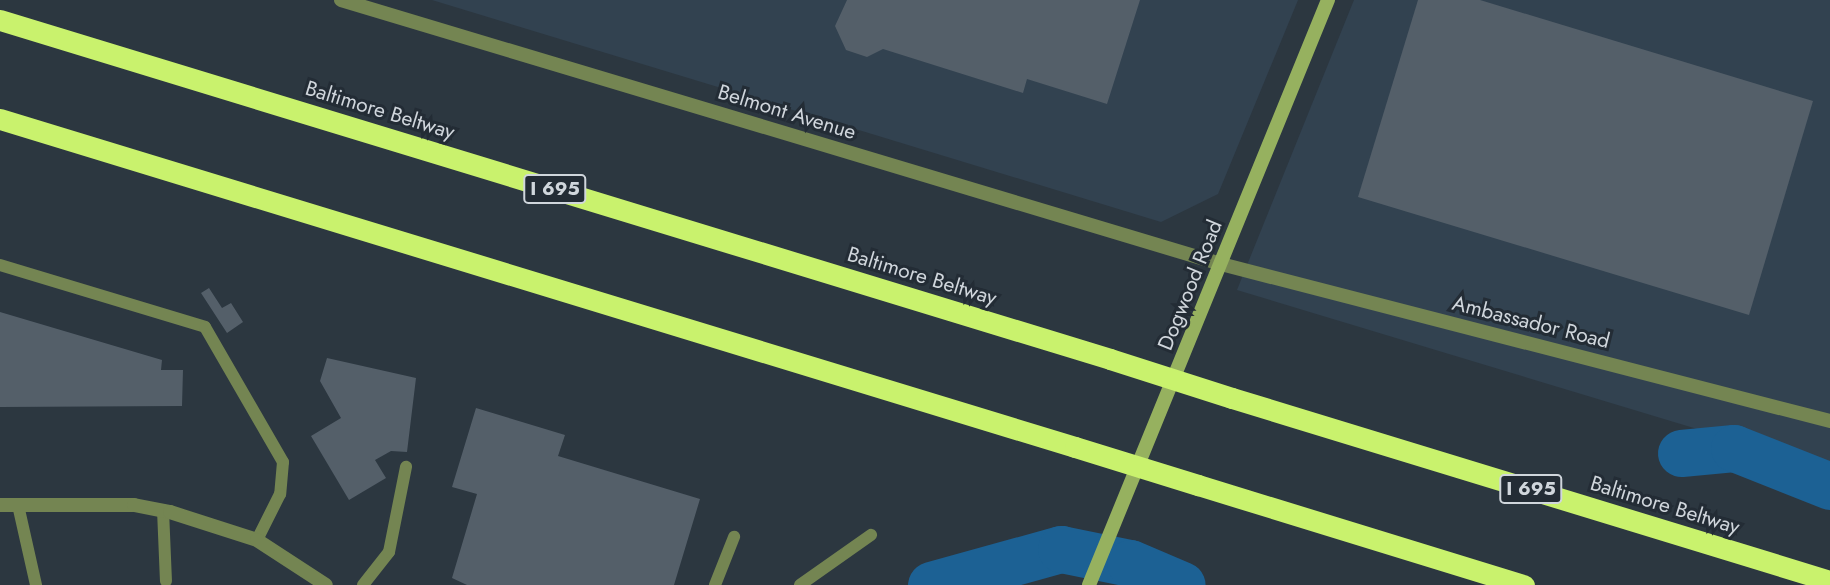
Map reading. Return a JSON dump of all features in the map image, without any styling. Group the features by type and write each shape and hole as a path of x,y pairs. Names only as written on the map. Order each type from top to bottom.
{"highway":[{"name":"Baltimore Beltway","path":"0,19 1830,581"},
{"path":"0,118 1524,585"}],"main road":[{"name":"Dogwood Road","path":"1089,585 1328,0"}],"street":[{"name":"Belmont Avenue","path":"341,0 1221,264"},
{"name":"Ambassador Road","path":"1221,264 1830,421"},
{"path":"0,505 163,510 257,540 326,585"}],"lane":[{"path":"0,265 205,327 283,462 280,494 257,540"},
{"path":"363,585 389,552 406,467"},
{"path":"18,505 36,585"},
{"path":"163,510 166,581"},
{"path":"800,585 871,535"},
{"path":"715,585 734,537"}],"shaded area":[{"path":"432,0 1298,0 1218,194 1161,222"},
{"path":"1354,0 1830,0 1830,469 1237,290"}],"building":[{"path":"847,0 1140,0 1107,104 1027,79 1023,93 883,49 867,57 846,50 835,26"},
{"path":"1418,0 1480,0 1813,101 1749,315 1358,197"},
{"path":"209,288 222,308 231,303 243,322 227,333 201,293"},
{"path":"0,312 162,360 161,370 183,370 182,406 0,407"},
{"path":"327,358 416,378 407,452 391,451 375,460 386,478 349,500 311,436 341,418 320,381"},
{"path":"476,408 565,435 558,456 700,499 674,585 467,585 452,578 477,494 452,487"}],"waterway":[{"path":"1681,453 1734,448 1830,486"},
{"path":"931,585 1061,549 1130,563 1182,585"}]}
